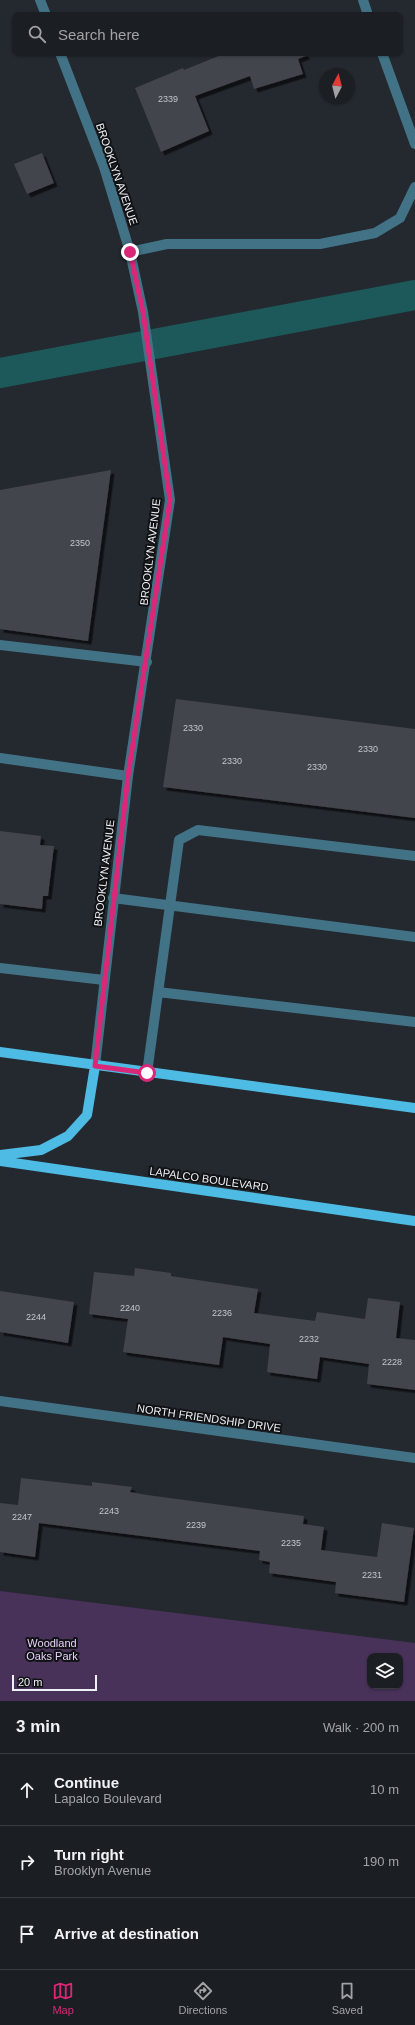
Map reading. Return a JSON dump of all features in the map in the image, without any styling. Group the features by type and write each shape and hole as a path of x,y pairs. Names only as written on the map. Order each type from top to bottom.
{"main road":[{"path":"0,1052 415,1108"},
{"path":"0,1155 41,1150 68,1136 87,1115 95,1066"},
{"name":"LAPALCO BOULEVARD","path":"0,1161 415,1221"}],"street":[{"path":"40,0 45,12"},
{"path":"363,0 367,12"},
{"name":"BROOKLYN AVENUE","path":"61,56 104,167 130,252 143,312 170,500 147,662 128,776 95,1066"},
{"path":"383,56 415,144"},
{"path":"130,252 167,244 320,244 375,233 400,218 415,188"},
{"path":"0,644 147,662"},
{"path":"0,758 128,776"},
{"path":"147,1073 179,840 198,830 415,856"},
{"path":"113,898 415,937"},
{"path":"0,968 104,980"},
{"path":"158,992 415,1022"},
{"name":"NORTH FRIENDSHIP DRIVE","path":"0,1401 415,1458"}],"green space":[{"name":"Woodland Oaks Park","path":"0,1591 415,1643 415,1701 0,1701"}],"building":[{"path":"219,56 306,56 298,59 303,74 254,89 250,76 195,96 209,131 161,152 135,88 183,68 184,70"},
{"path":"42,153 54,183 27,194 14,164"},
{"path":"111,470 88,641 0,629 0,490"},
{"path":"176,699 415,729 415,818 163,787"},
{"path":"0,831 41,836 40,845 54,846 48,896 43,896 42,909 0,904"},
{"path":"135,1268 171,1273 171,1276 258,1289 254,1313 315,1321 317,1312 365,1319 368,1298 400,1302 396,1338 415,1340 415,1390 367,1384 369,1364 320,1357 317,1379 267,1372 270,1344 223,1337 219,1365 123,1352 128,1319 89,1314 94,1272 134,1276"},
{"path":"0,1291 74,1302 68,1343 0,1332"},
{"path":"21,1478 92,1486 92,1482 132,1487 130,1492 147,1495 304,1516 303,1524 324,1527 321,1550 377,1557 382,1523 414,1528 404,1602 335,1593 336,1582 269,1573 270,1562 259,1560 260,1551 39,1523 35,1557 0,1552 0,1503 18,1505"}],"waterway":[{"path":"0,373 415,295"}],"route":[{"path":"130,252 143,312 170,500 147,662 128,776 95,1066 147,1073"}]}
